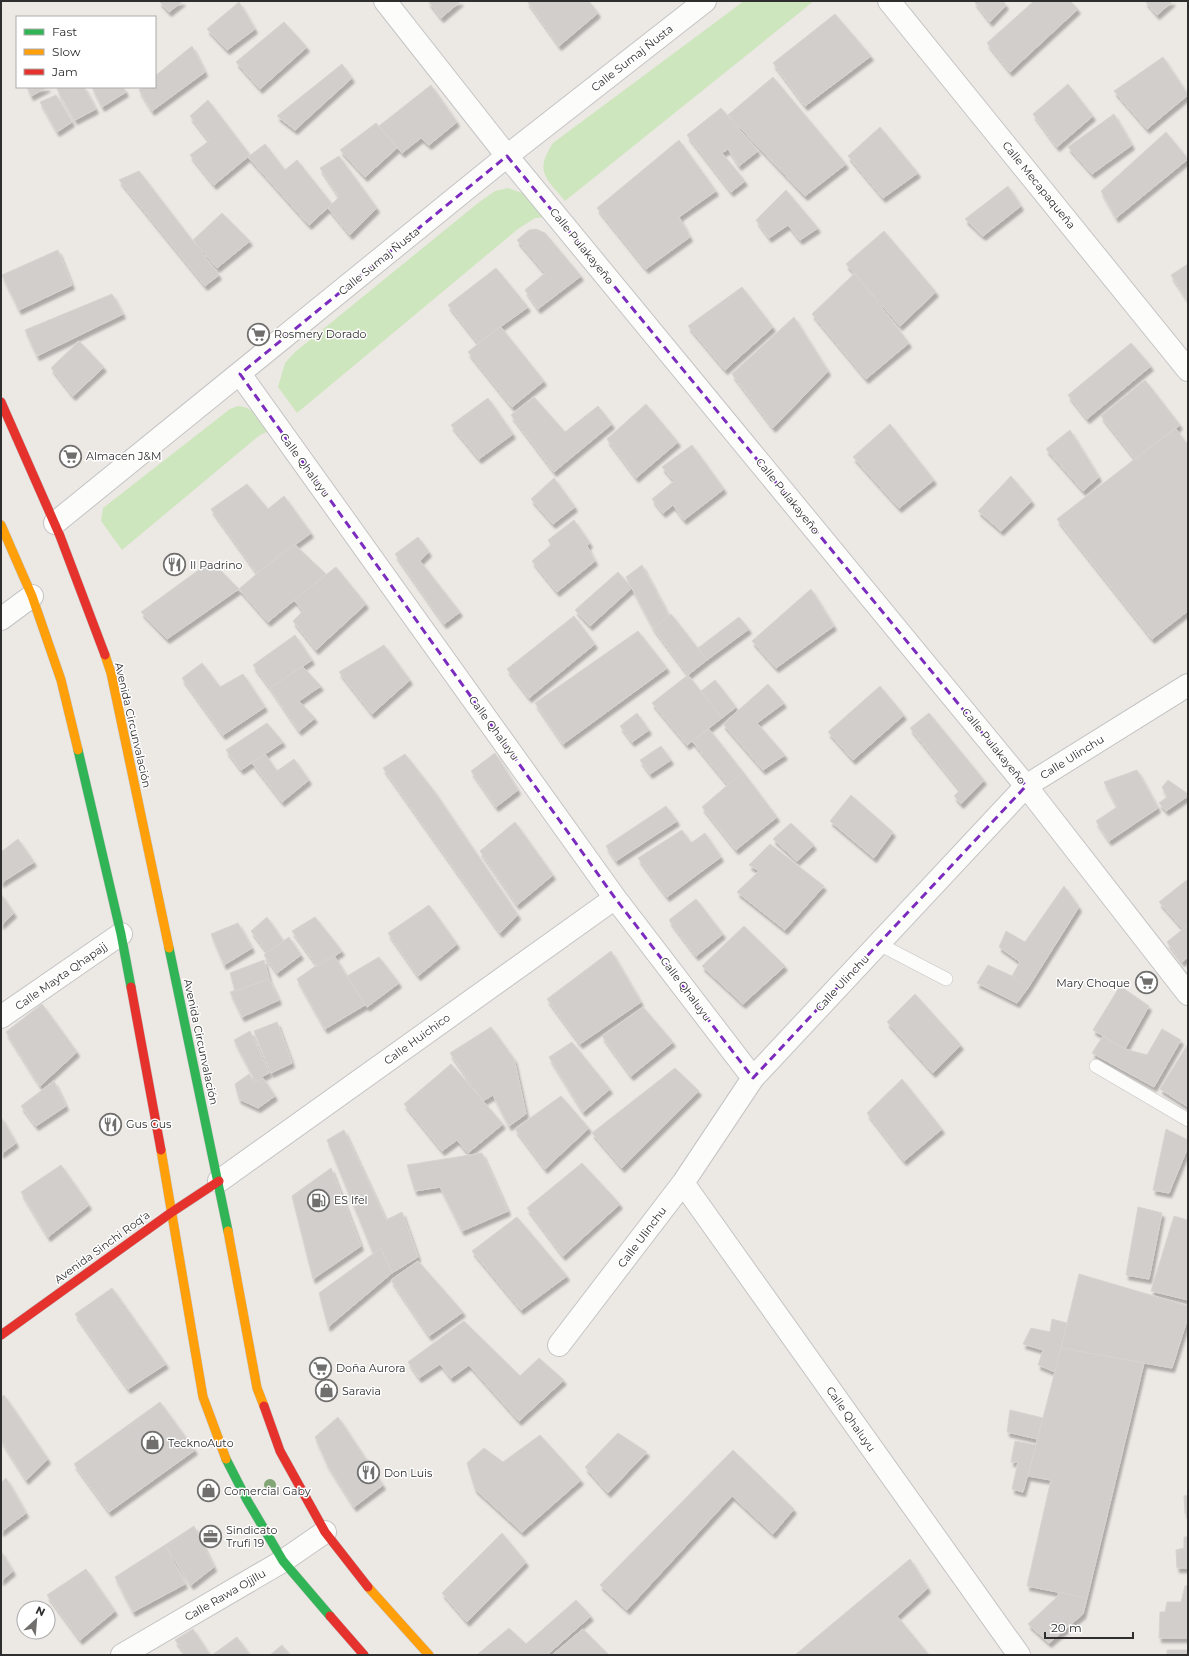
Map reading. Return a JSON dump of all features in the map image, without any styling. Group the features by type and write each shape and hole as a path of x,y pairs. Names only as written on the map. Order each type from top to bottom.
{"main road":[{"name":"Avenida Circunvalación","path":"1,402 55,523 92,615 111,673 219,1181 257,1388 280,1451 325,1532 375,1596 429,1655"},
{"path":"1,525 32,596 61,680 121,934 172,1212 203,1397 223,1452 247,1500 283,1562 364,1655"},
{"name":"Avenida Sinchi Roq'a","path":"1,1335 172,1212 219,1181"}],"street":[{"name":"Calle Pulakayeño","path":"385,1 507,156 1026,786 1188,994"},
{"name":"Calle Sumaj Ñusta","path":"55,523 507,156 705,1"},
{"name":"Calle Mecapaqueña","path":"889,1 1188,370"},
{"name":"Calle Qhaluyu","path":"240,374 615,898 754,1078"},
{"path":"1,619 32,596"},
{"name":"Calle Ulinchu","path":"559,1346 683,1182 754,1078 1026,786 1188,685"},
{"name":"Calle Huichico","path":"219,1181 615,898"},
{"name":"Calle Mayta Qhapajj","path":"1,1017 121,934"},
{"name":"Calle Qhaluyu","path":"683,1182 1019,1655"},
{"name":"Calle Rawa Ojjllu","path":"122,1655 283,1562 325,1532"}],"lane":[{"path":"879,944 946,979"},
{"path":"1096,1066 1188,1120"}],"highlighted area":[{"path":"507,156 1026,786 753,1078 615,898 240,374"}],"green space":[{"path":"744,1 814,1 565,201 548,180 543,168 547,153 553,143"},
{"path":"508,188 530,196 546,217 535,218 518,229 297,413 278,387 285,363 295,352 478,203 495,191"},
{"path":"238,406 249,409 254,413 263,421 275,436 267,432 260,435 122,550 101,521 103,508 230,409"}],"building":[{"path":"159,1 183,1 169,12"},
{"path":"428,1 461,1 441,18"},
{"path":"527,1 589,1 598,13 559,46"},
{"path":"974,1 1003,1 1006,5 990,22"},
{"path":"1034,1 1070,1 1078,9 1010,72 987,43"},
{"path":"1145,1 1173,1 1157,15"},
{"path":"239,2 255,29 227,50 207,29"},
{"path":"835,14 871,56 805,106 773,63"},
{"path":"284,22 307,47 260,89 236,62"},
{"path":"192,46 205,72 152,111 139,90 141,88 156,88 156,75"},
{"path":"1163,57 1188,95 1147,129 1114,91"},
{"path":"342,64 352,78 295,130 277,116"},
{"path":"773,77 846,164 805,196 728,115"},
{"path":"1068,84 1093,116 1057,147 1033,114"},
{"path":"431,85 457,122 429,145 421,138 402,153 379,126"},
{"path":"27,88 46,88 31,96"},
{"path":"85,88 96,109 75,120 57,89"},
{"path":"92,88 124,88 126,92 102,107"},
{"path":"56,95 72,122 57,132 40,102"},
{"path":"208,100 250,155 214,185 190,155 209,141 190,116"},
{"path":"721,108 758,151 739,166 728,149 722,153 745,181 731,192 687,135"},
{"path":"1114,114 1132,145 1092,174 1068,147"},
{"path":"376,123 397,148 365,177 340,150"},
{"path":"880,127 918,173 883,198 848,156"},
{"path":"1166,132 1188,159 1116,218 1101,191"},
{"path":"679,140 716,191 679,217 690,237 646,269 597,208"},
{"path":"265,144 285,170 297,160 332,204 309,225 248,157"},
{"path":"339,156 377,208 350,235 328,208 339,197 320,168"},
{"path":"139,171 219,275 205,286 119,180"},
{"path":"1008,186 1021,206 983,236 965,219"},
{"path":"786,190 818,228 800,240 788,225 769,238 756,220"},
{"path":"222,213 250,241 217,268 193,240"},
{"path":"536,229 545,233 581,276 538,309 525,290 545,273 517,240 529,230"},
{"path":"884,231 936,292 900,326 846,264"},
{"path":"58,250 72,285 19,310 2,275"},
{"path":"1188,264 1188,301 1171,275"},
{"path":"496,268 528,307 478,343 448,305"},
{"path":"855,273 909,343 866,379 812,314"},
{"path":"742,287 773,327 725,370 688,326"},
{"path":"112,294 123,314 37,356 25,330"},
{"path":"794,317 828,371 773,428 732,374"},
{"path":"500,326 544,381 512,407 468,352"},
{"path":"79,341 104,367 73,396 51,368"},
{"path":"1131,343 1151,366 1087,419 1068,395"},
{"path":"1145,380 1180,425 1135,459 1101,416"},
{"path":"534,397 565,432 598,406 612,424 554,472 511,415"},
{"path":"488,398 513,434 479,459 451,425"},
{"path":"646,404 678,442 636,478 607,439"},
{"path":"890,424 934,480 899,508 853,457"},
{"path":"1175,428 1188,445 1188,611 1152,639 1057,519"},
{"path":"1070,430 1099,477 1083,491 1046,449"},
{"path":"692,445 724,489 684,520 673,505 663,513 652,499 674,481 662,467"},
{"path":"1011,476 1032,501 1001,531 978,511"},
{"path":"554,478 575,507 553,524 531,499"},
{"path":"247,484 268,509 284,496 311,533 257,573 211,509"},
{"path":"574,520 590,543 587,546 595,561 557,592 532,561 551,545 548,540"},
{"path":"418,537 429,552 420,561 460,612 444,624 395,554"},
{"path":"293,543 326,574 268,622 239,589"},
{"path":"211,561 239,589 167,639 141,612"},
{"path":"642,565 669,616 653,628 626,577"},
{"path":"336,567 366,604 316,650 293,621 303,611 294,600"},
{"path":"618,572 632,588 590,626 575,610"},
{"path":"811,589 834,626 776,668 752,641"},
{"path":"671,614 707,660 688,675 653,628"},
{"path":"574,616 595,644 529,698 507,669"},
{"path":"739,617 749,629 707,660 698,648"},
{"path":"638,631 667,668 563,744 535,703"},
{"path":"295,635 312,660 270,688 253,665"},
{"path":"384,645 410,680 372,714 339,672"},
{"path":"202,663 220,687 243,674 265,707 223,735 182,678"},
{"path":"302,666 321,686 299,701 315,718 299,731 270,688"},
{"path":"688,675 722,718 687,745 652,703"},
{"path":"715,680 736,707 722,718 701,691"},
{"path":"768,684 784,703 757,723 785,755 763,770 723,724"},
{"path":"880,686 904,715 853,760 828,732"},
{"path":"637,713 649,730 632,742 620,726"},
{"path":"929,713 984,780 961,804 954,796 960,790 910,728"},
{"path":"267,723 283,742 241,770 226,750"},
{"path":"709,729 743,772 728,785 692,741"},
{"path":"661,746 671,760 650,774 640,760"},
{"path":"495,753 518,790 496,807 471,771"},
{"path":"265,754 277,771 294,759 309,780 282,802 252,763"},
{"path":"405,754 434,791 518,915 500,933 383,768"},
{"path":"1137,770 1158,808 1109,841 1096,821 1117,807 1104,782"},
{"path":"743,772 777,817 736,850 702,807"},
{"path":"1168,780 1188,794 1188,796 1166,811 1159,803 1167,797 1162,787"},
{"path":"851,795 893,832 874,858 830,821"},
{"path":"666,806 677,821 616,861 606,846"},
{"path":"515,822 553,875 517,905 480,851"},
{"path":"791,823 814,845 797,861 773,839"},
{"path":"682,830 691,843 705,833 721,857 667,897 638,858"},
{"path":"18,839 34,862 1,883 1,852"},
{"path":"770,844 824,886 785,930 737,892 759,871 749,865"},
{"path":"1188,879 1188,925 1183,929 1159,902"},
{"path":"1064,886 1079,907 1028,988 1012,976 1020,962 999,947 1006,931 1025,942"},
{"path":"1,894 14,913 1,925"},
{"path":"696,899 723,934 696,956 669,920"},
{"path":"429,905 457,944 418,976 388,933"},
{"path":"267,917 284,942 267,952 251,931"},
{"path":"315,917 342,951 318,967 292,931"},
{"path":"238,923 252,948 224,965 211,934"},
{"path":"1188,925 1188,957 1182,962 1167,942"},
{"path":"744,926 785,966 743,1004 702,966"},
{"path":"289,937 301,955 277,973 264,955"},
{"path":"611,951 641,1002 580,1044 547,999"},
{"path":"333,954 365,1005 325,1029 297,979"},
{"path":"379,957 399,983 367,1007 347,976"},
{"path":"264,960 269,979 235,991 230,973"},
{"path":"988,965 1012,976 1028,988 1017,1003 977,983"},
{"path":"269,979 279,1000 242,1017 230,992"},
{"path":"1120,986 1149,1006 1125,1049 1093,1030"},
{"path":"915,994 961,1045 933,1073 887,1022"},
{"path":"42,1004 77,1052 40,1086 6,1032"},
{"path":"643,1007 673,1042 631,1076 602,1036"},
{"path":"277,1022 292,1063 271,1073 254,1031"},
{"path":"491,1027 514,1059 526,1114 509,1126 493,1095 483,1101 450,1053"},
{"path":"1162,1029 1181,1040 1154,1087 1092,1053 1103,1036 1125,1049 1147,1055"},
{"path":"250,1031 269,1073 255,1080 234,1040"},
{"path":"572,1042 610,1089 583,1112 549,1057"},
{"path":"1188,1044 1188,1107 1160,1089"},
{"path":"451,1064 503,1124 468,1153 457,1140 442,1151 404,1104"},
{"path":"675,1068 699,1091 622,1168 592,1133"},
{"path":"249,1074 254,1082 263,1078 275,1096 258,1108 239,1099 235,1084"},
{"path":"902,1079 942,1129 904,1161 867,1113"},
{"path":"54,1081 66,1106 36,1126 21,1106"},
{"path":"561,1096 589,1128 545,1169 515,1129"},
{"path":"1,1117 16,1143 1,1154"},
{"path":"1166,1129 1188,1140 1188,1147 1169,1193 1153,1190"},
{"path":"344,1130 386,1220 402,1212 418,1257 392,1273 381,1248 373,1253 327,1140"},
{"path":"482,1153 508,1211 462,1231 440,1187 415,1191 407,1165"},
{"path":"582,1163 620,1204 563,1256 527,1208"},
{"path":"61,1165 89,1205 48,1237 21,1192"},
{"path":"331,1168 361,1246 313,1279 292,1196"},
{"path":"1138,1207 1162,1213 1149,1279 1126,1275"},
{"path":"1174,1216 1188,1220 1188,1300 1151,1291"},
{"path":"517,1217 567,1276 521,1310 472,1251"},
{"path":"381,1248 392,1273 328,1327 319,1293"},
{"path":"418,1261 463,1312 429,1336 391,1280"},
{"path":"1079,1274 1188,1306 1188,1317 1172,1368 1061,1348"},
{"path":"112,1288 166,1364 128,1389 75,1314"},
{"path":"1052,1319 1067,1323 1055,1372 1038,1365 1043,1350 1023,1344 1031,1328 1050,1332"},
{"path":"464,1321 520,1376 539,1358 564,1380 519,1421 469,1365 451,1378 440,1364 419,1378 408,1362"},
{"path":"1061,1348 1144,1363 1087,1598 1027,1586 1051,1480 1028,1476"},
{"path":"4,1395 48,1459 26,1480 1,1440 1,1397"},
{"path":"160,1402 195,1450 109,1512 74,1464"},
{"path":"1010,1410 1043,1418 1037,1439 1007,1432"},
{"path":"338,1417 383,1485 354,1507 327,1464 315,1437"},
{"path":"618,1433 647,1452 608,1493 585,1467"},
{"path":"540,1435 581,1480 522,1532 475,1489 467,1463 484,1448 503,1462"},
{"path":"1015,1441 1036,1445 1023,1492 1012,1489 1018,1462 1011,1462"},
{"path":"733,1450 794,1509 773,1534 732,1496 627,1610 600,1585"},
{"path":"6,1478 26,1513 1,1532 1,1483"},
{"path":"1188,1495 1188,1514 1185,1514 1184,1496"},
{"path":"194,1526 214,1567 191,1585 165,1545"},
{"path":"502,1533 526,1562 467,1622 442,1593"},
{"path":"1184,1537 1188,1537 1188,1568 1177,1568 1176,1550 1184,1548"},
{"path":"165,1545 185,1584 133,1612 115,1577"},
{"path":"1,1551 13,1571 1,1581"},
{"path":"910,1559 928,1588 897,1616 929,1655 795,1655"},
{"path":"86,1569 115,1611 80,1640 56,1607 56,1600 51,1600 47,1595"},
{"path":"1188,1585 1188,1638 1159,1638 1160,1612 1165,1612 1167,1602 1181,1602 1185,1586"},
{"path":"1059,1592 1087,1598 1083,1614 1049,1643 1028,1624 1057,1597"},
{"path":"576,1600 591,1616 547,1655 478,1654 509,1628 526,1644"},
{"path":"193,1629 210,1655 186,1655 175,1640"},
{"path":"583,1629 609,1655 552,1655"},
{"path":"237,1637 250,1655 212,1655"},
{"path":"282,1645 290,1655 270,1655"},
{"path":"1167,1650 1188,1650 1188,1655 1167,1655"}],"traffic: fast":[{"path":"78,750 121,934 131,987"},
{"path":"169,948 228,1231"},
{"path":"226,1459 247,1500 283,1561 330,1616"}],"traffic: slow":[{"path":"1,525 32,596 61,680 78,750"},
{"path":"105,655 111,673 169,948"},
{"path":"161,1150 203,1397 226,1459"},
{"path":"228,1231 257,1388 264,1406"},
{"path":"368,1587 429,1655"}],"traffic: jam":[{"path":"1,402 60,536 105,655"},
{"path":"131,987 161,1150"},
{"path":"1,1335 172,1212 219,1181"},
{"path":"264,1406 280,1451 325,1532 368,1587"},
{"path":"330,1616 364,1655"}],"place":[{"name":"Rosmery Dorado","path":"259,334"},
{"name":"Almacen J&M","path":"71,456"},
{"name":"Il Padrino","path":"174,565"},
{"name":"Mary Choque","path":"1146,983"},
{"name":"Gus Gus","path":"110,1124"},
{"name":"ES Ifel","path":"319,1200"},
{"name":"Doña Aurora","path":"321,1368"},
{"name":"Saravia","path":"327,1391"},
{"name":"TecknoAuto","path":"153,1443"},
{"name":"Don Luis","path":"368,1473"},
{"name":"Comercial Gaby","path":"208,1491"},
{"name":"Sindicato Trufi 19","path":"211,1536"}]}
